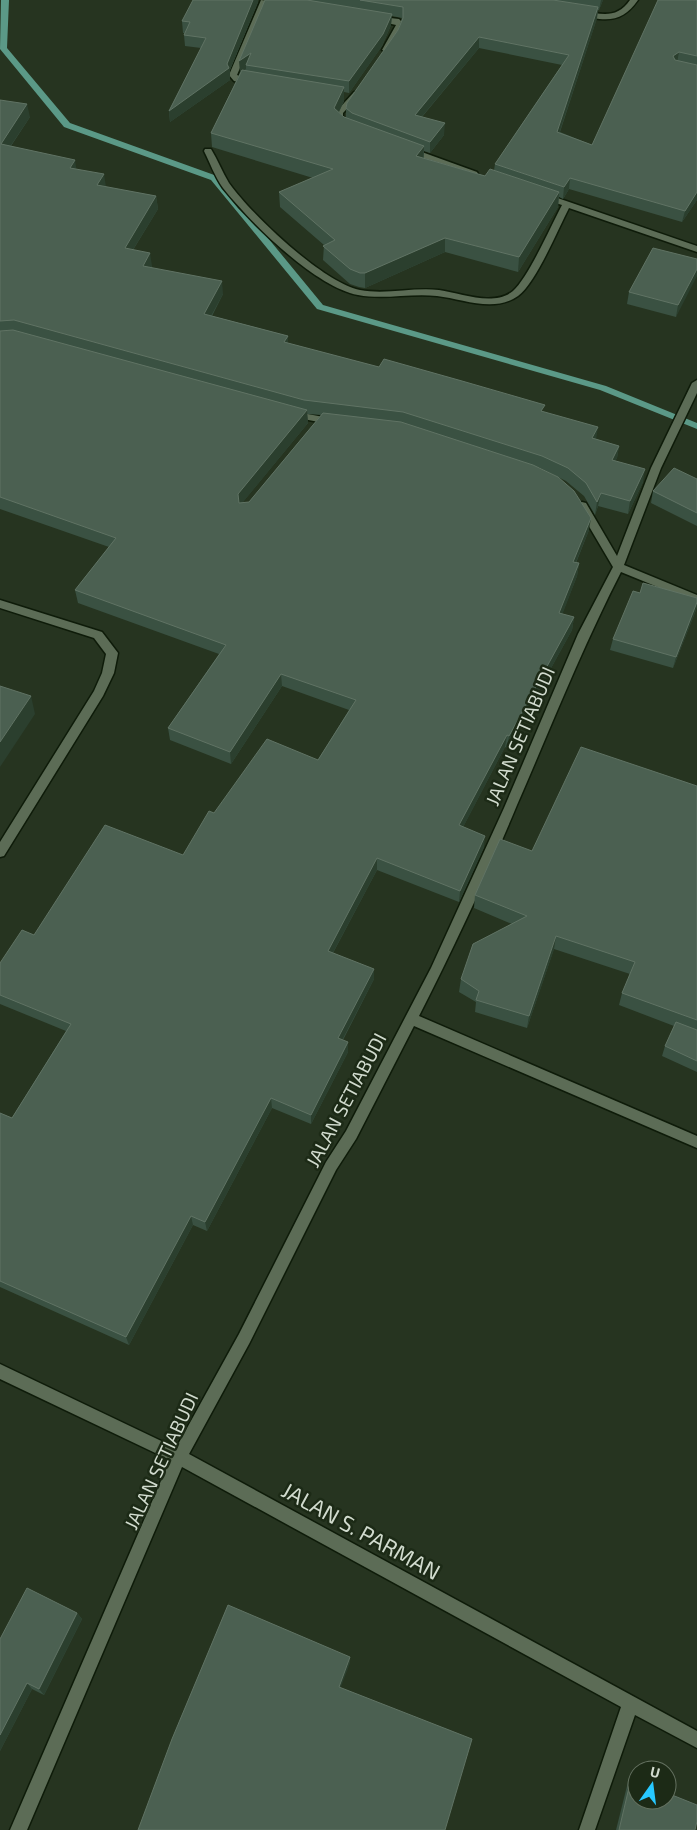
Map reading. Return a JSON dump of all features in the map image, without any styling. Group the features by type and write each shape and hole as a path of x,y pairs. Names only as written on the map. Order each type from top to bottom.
{"street":[{"path":"570,11 616,17 624,13 634,0"},
{"path":"266,1 233,75 237,79 266,84"},
{"path":"368,17 396,21 400,24 383,57"},
{"path":"357,131 342,124 338,117 363,84"},
{"path":"344,97 353,98"},
{"path":"401,148 483,176"},
{"path":"208,151 225,183 250,213 326,279 341,287 360,293 437,292 480,301 493,301 511,296 524,283 567,204"},
{"path":"530,192 697,249"},
{"name":"JALAN SETIABUDI","path":"18,1830 179,1457 244,1339 331,1166 351,1135 412,1018 457,925 584,634 618,567 656,468 697,383"},
{"path":"281,411 316,424 347,423"},
{"path":"573,495 618,567 697,599"},
{"path":"0,604 98,635 112,653 108,673 99,692 0,852"},
{"path":"412,1018 697,1142"},
{"name":"JALAN S. PARMAN","path":"0,1371 179,1457 697,1740"},
{"path":"587,1830 630,1704"}],"building":[{"path":"193,0 253,0 227,64 229,68 169,111 206,38 184,35 190,22 182,21"},
{"path":"265,0 307,0 392,14 383,34 349,81 246,65 251,53 239,61"},
{"path":"360,0 553,0 598,7 557,132 592,145 658,0 697,0 697,56 679,52 673,56 675,60 697,65 697,192 685,211 570,178 564,187 495,164 569,55 479,37 415,115 445,123 430,142 352,113 346,108 347,103 398,30 403,18 403,7"},
{"path":"242,70 344,87 334,108 344,117 424,146 416,156 485,176 490,169 559,192 519,257 445,238 365,273 360,273 350,269 323,246 335,240 279,192 333,169 211,133"},
{"path":"0,100 27,104 1,144 75,160 70,168 104,174 97,185 156,196 125,248 150,253 143,266 222,281 204,314 288,336 284,342 379,367 384,359 462,381 545,405 541,411 598,427 592,438 619,446 612,460 645,469 630,501 601,493 597,502 586,483 568,468 542,456 403,412 304,400 14,320 0,321"},
{"path":"653,248 697,259 697,269 678,305 629,292"},
{"path":"13,330 307,410 238,494 239,503 249,502 323,413 401,422 533,465 558,477 574,491 591,518 573,562 579,563 559,613 574,617 509,736 507,735 459,825 485,836 460,891 377,858 328,951 374,969 338,1038 348,1042 311,1115 271,1098 205,1222 191,1216 126,1337 0,1281 0,1113 12,1118 71,1024 0,995 0,963 22,930 34,935 105,825 183,855 209,811 214,813 267,739 318,760 356,700 281,674 230,752 168,728 226,645 75,590 116,538 0,497 0,331"},
{"path":"674,468 697,479 697,513 653,491"},
{"path":"643,583 697,598 676,657 613,639 633,591 640,593"},
{"path":"0,686 31,696 0,742"},
{"path":"581,747 697,786 697,1020 622,993 635,962 556,936 529,1016 476,1000 479,991 461,979 473,944 527,916 475,895 500,839 532,851"},
{"path":"676,1022 697,1030 697,1061 665,1046"},
{"path":"27,1588 77,1613 39,1689 27,1683 0,1735 0,1639"},
{"path":"228,1605 350,1657 339,1687 472,1739 445,1830 138,1830 172,1739"},
{"path":"627,1796 627,1810 677,1810 677,1797 697,1805 695,1830 619,1830"}],"waterway":[{"path":"5,0 3,48 67,125 214,178 320,307 603,388 697,426"}]}
